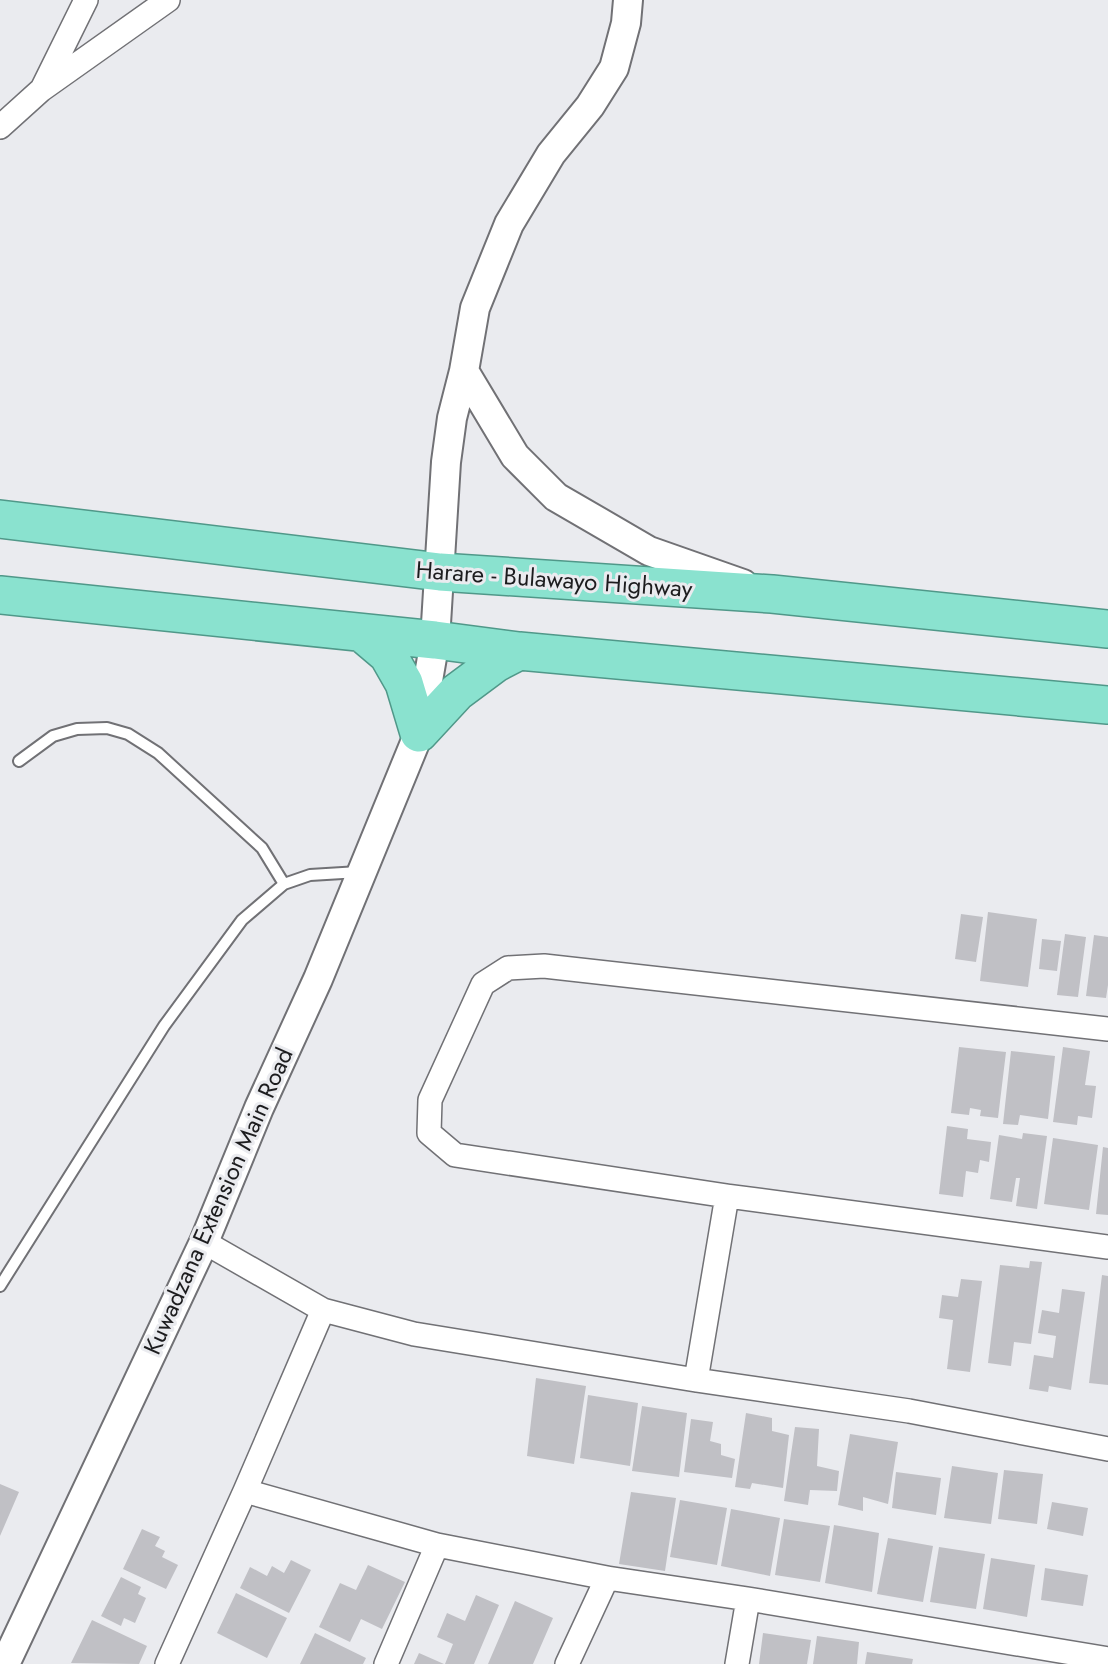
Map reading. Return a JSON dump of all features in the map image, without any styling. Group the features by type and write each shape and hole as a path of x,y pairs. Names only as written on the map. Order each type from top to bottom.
{"highway":[{"name":"Harare - Bulawayo Highway","path":"0,519 440,572 772,594 1108,629"},
{"path":"0,595 519,651 1108,705"},
{"path":"362,633 388,654 404,683 419,733"},
{"path":"419,733 457,692 496,663 519,651"}],"street":[{"path":"41,90 86,0"},
{"path":"0,127 41,90 168,0"},
{"name":"Kuwadzana Extension Main Road","path":"5,1664 204,1242 259,1108 318,979 419,733 435,640 446,462 452,418 464,371 475,308 509,224 551,153 590,106 614,68 626,23 628,0"},
{"path":"464,371 515,456 556,497 649,551 772,594"},
{"path":"1108,1029 544,965 508,968 483,984 430,1100 429,1133 456,1155 727,1196 1108,1247"},
{"path":"696,1380 727,1196"},
{"path":"204,1242 323,1310 414,1334 696,1380 909,1411 1108,1449"},
{"path":"167,1664 323,1310"},
{"path":"245,1491 437,1545 607,1578 1108,1659"},
{"path":"386,1664 437,1545"},
{"path":"567,1664 607,1578"},
{"path":"737,1664 748,1599"}],"lane":[{"path":"19,761 53,736 77,729 107,728 128,734 158,753 262,848 284,884"},
{"path":"0,1286 164,1026 242,920 284,884 310,875 362,872"}],"building":[{"path":"988,912 1037,919 1028,987 980,981"},
{"path":"961,914 983,917 976,962 955,959"},
{"path":"1065,934 1086,937 1078,997 1057,995"},
{"path":"1094,935 1108,937 1106,998 1086,996"},
{"path":"1042,939 1061,941 1057,971 1039,969"},
{"path":"959,1047 1006,1052 998,1118 980,1116 981,1110 970,1108 969,1115 951,1113"},
{"path":"1063,1047 1090,1051 1085,1085 1096,1086 1092,1118 1078,1116 1077,1125 1053,1122"},
{"path":"1011,1051 1055,1056 1048,1119 1020,1115 1018,1125 1003,1124"},
{"path":"947,1126 968,1129 967,1139 991,1142 989,1162 980,1160 978,1173 966,1171 963,1197 939,1194"},
{"path":"1023,1133 1047,1136 1037,1209 1016,1206 1020,1178 1016,1178 1012,1202 990,1199 999,1135 1022,1139"},
{"path":"1053,1138 1098,1145 1089,1210 1044,1204"},
{"path":"1103,1147 1108,1148 1108,1215 1096,1214"},
{"path":"1030,1261 1042,1262 1031,1344 1014,1342 1011,1366 988,1363 1000,1265 1029,1268"},
{"path":"1102,1275 1108,1276 1108,1385 1089,1383"},
{"path":"961,1279 982,1281 970,1372 947,1369 953,1320 939,1318 942,1295 958,1297"},
{"path":"1062,1289 1085,1292 1071,1390 1049,1386 1048,1392 1029,1389 1034,1355 1053,1358 1056,1336 1038,1333 1042,1310 1059,1313"},
{"path":"536,1378 586,1386 574,1464 527,1456"},
{"path":"588,1395 638,1403 630,1466 580,1458"},
{"path":"642,1406 687,1413 679,1477 632,1471"},
{"path":"746,1413 772,1418 772,1431 789,1435 783,1488 752,1483 750,1489 735,1487"},
{"path":"691,1419 713,1422 710,1441 721,1444 721,1455 735,1459 732,1478 684,1472"},
{"path":"795,1427 819,1429 817,1466 839,1471 837,1491 810,1490 808,1505 784,1501"},
{"path":"850,1434 898,1442 888,1504 863,1497 863,1511 838,1505"},
{"path":"952,1466 998,1473 991,1524 944,1518"},
{"path":"1004,1470 1043,1474 1037,1524 998,1519"},
{"path":"896,1472 941,1478 936,1515 892,1508"},
{"path":"0,1484 19,1492 0,1536"},
{"path":"631,1492 676,1498 665,1571 619,1564"},
{"path":"680,1500 727,1508 717,1565 670,1557"},
{"path":"1052,1502 1088,1508 1083,1536 1047,1529"},
{"path":"731,1509 780,1518 770,1576 721,1566"},
{"path":"784,1519 830,1526 820,1582 775,1575"},
{"path":"834,1525 879,1533 872,1592 825,1583"},
{"path":"142,1529 160,1537 155,1546 165,1551 162,1557 178,1565 166,1589 123,1569"},
{"path":"888,1538 933,1546 923,1602 877,1594"},
{"path":"939,1547 985,1554 976,1609 930,1602"},
{"path":"991,1558 1035,1565 1027,1617 983,1609"},
{"path":"291,1560 311,1570 289,1613 240,1588 250,1567 267,1576 272,1566 284,1573"},
{"path":"368,1565 405,1582 382,1629 361,1619 350,1642 319,1627 340,1583 356,1590"},
{"path":"1045,1568 1088,1575 1083,1606 1041,1600"},
{"path":"121,1577 141,1587 138,1594 146,1598 135,1623 124,1618 121,1626 101,1616"},
{"path":"236,1593 287,1618 267,1658 217,1633"},
{"path":"476,1595 499,1605 474,1664 445,1664 453,1644 437,1637 447,1613 465,1621"},
{"path":"515,1601 553,1618 533,1664 488,1664"},
{"path":"92,1620 147,1646 139,1664 71,1663"},
{"path":"315,1633 366,1658 363,1664 300,1664"},
{"path":"763,1633 811,1640 807,1664 759,1664"},
{"path":"817,1636 859,1642 857,1664 813,1664"},
{"path":"867,1652 913,1659 912,1664 865,1664"},
{"path":"419,1653 444,1664 414,1664"}]}
